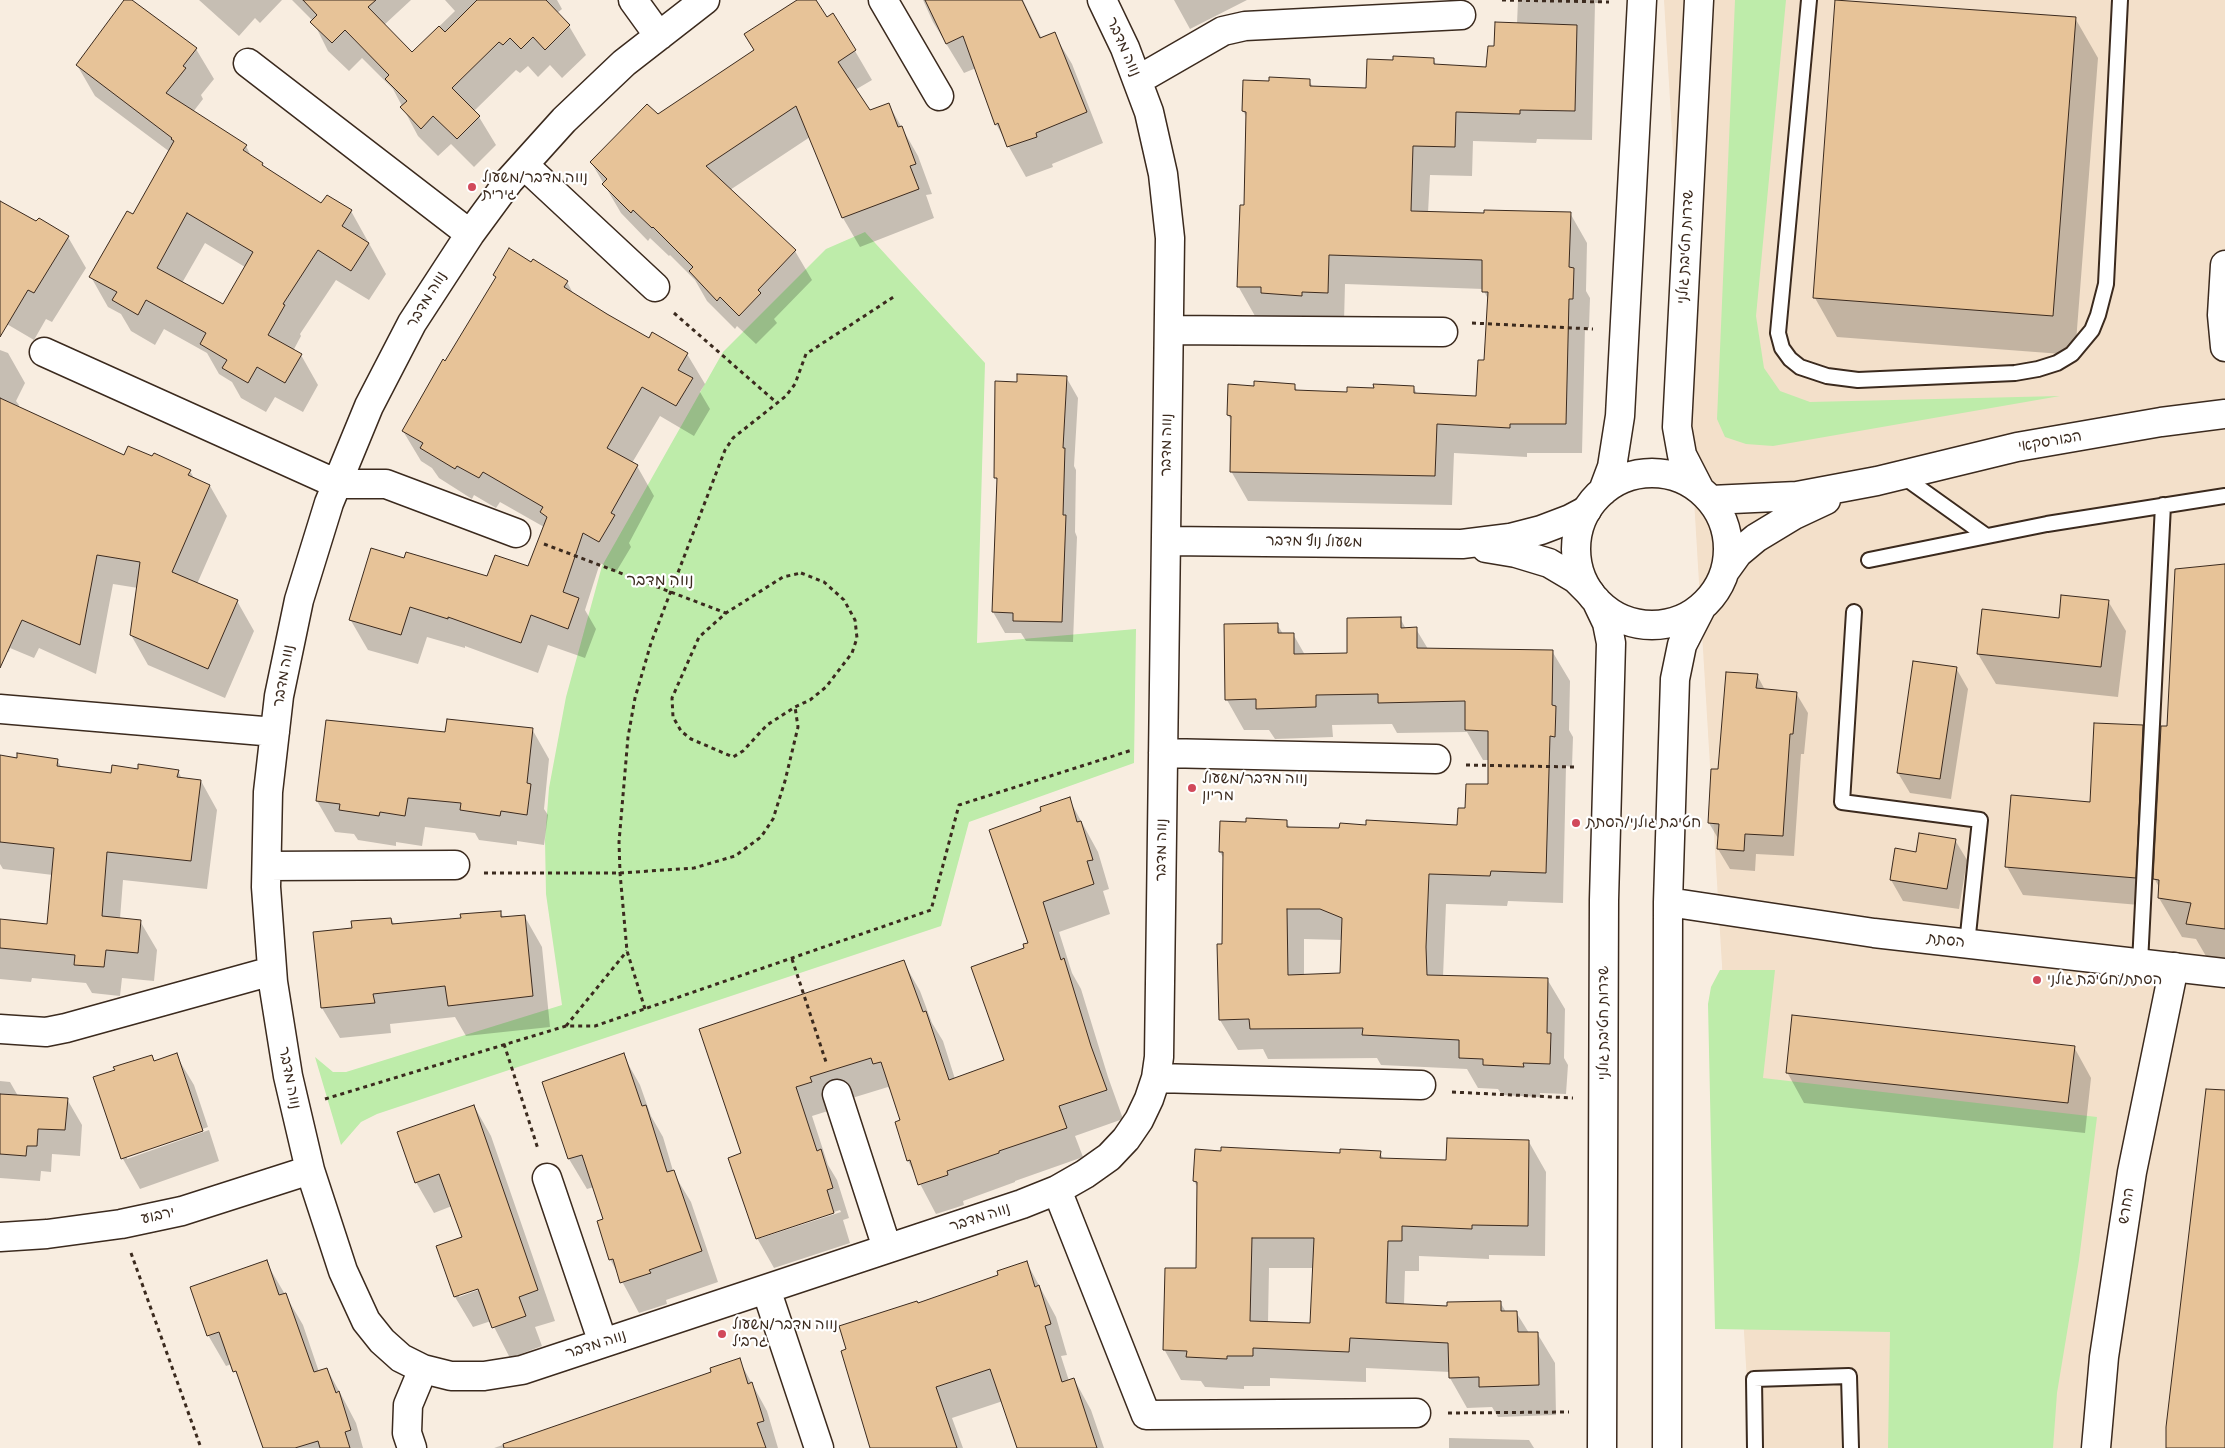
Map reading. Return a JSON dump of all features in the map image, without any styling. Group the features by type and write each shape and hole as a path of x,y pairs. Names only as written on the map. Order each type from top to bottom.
{"street":[{"path":"633,0 659,36"},
{"name":"נווה מדבר","path":"705,0 624,63 564,120 524,165 470,234 408,332 369,406 329,504 299,600 279,696 268,792 267,866 272,971 288,1076 310,1170 343,1271 366,1320 382,1341 401,1358 423,1369 451,1376 484,1376 522,1370 1022,1204 1057,1190 1109,1157 1126,1139 1146,1106 1156,1078 1159,1057 1170,238 1167,205 1157,144 1138,80 1102,0"},
{"path":"883,0 939,96"},
{"name":"שדרות חטיבת גולני","path":"1699,0 1677,428 1682,455 1705,495"},
{"path":"1641,1 1617,440 1612,467 1579,527 1576,541 1576,556 1579,571 1593,597 1616,616 1644,625 1674,622 1701,608"},
{"path":"1138,80 1223,31 1245,26 1461,15"},
{"path":"248,63 470,234"},
{"path":"524,165 655,287"},
{"path":"2225,265 2222,315 2225,347"},
{"path":"1168,330 1443,332"},
{"path":"44,352 337,484 386,484 516,533"},
{"name":"הבורסקאי","path":"1705,495 1797,496 1889,478 2016,447 2161,422 2225,414"},
{"path":"1595,500 1630,476 1660,473 1681,479 1705,495 1722,519 1728,542 1728,557 1725,571 1716,591 1701,608 1682,645 1675,679 1668,902 1666,1448"},
{"name":"הבורסקאי","path":"1725,571 1738,552 1781,523 1834,496 1889,478"},
{"name":"משעול נוף מדבר","path":"1166,541 1462,544 1510,538 1541,530 1570,519 1595,500"},
{"name":"משעול נוף מדבר","path":"1462,544 1516,553 1549,563 1576,579 1593,597"},
{"name":"שדרות חטיבת גולני","path":"1593,597 1607,623 1611,643 1604,900 1602,1448"},
{"path":"0,709 275,732"},
{"path":"1163,746 1436,759"},
{"path":"267,866 455,865"},
{"name":"הסתת","path":"1668,902 1874,933 2225,973"},
{"name":"החרש","path":"2096,1448 2104,1357 2132,1172 2174,967"},
{"path":"0,1029 46,1032 66,1028 272,971"},
{"path":"1156,1078 1421,1084"},
{"path":"837,1094 887,1248"},
{"name":"ירבוע","path":"0,1238 121,1224 182,1211 310,1170"},
{"path":"547,1178 603,1343"},
{"path":"1057,1190 1146,1415 1416,1413"},
{"path":"766,1289 819,1448"},
{"path":"412,1448 407,1433 408,1405 423,1369"}],"lane":[{"path":"1809,0 1778,333 1782,348 1790,359 1800,367 1827,376 1858,380 2015,373 2038,369 2057,363 2072,354 2092,330 2106,284 2120,0"},
{"path":"1889,478 1986,535"},
{"path":"1869,560 1986,535 2225,496"},
{"path":"2140,963 2163,505"},
{"path":"1854,612 1842,802 1980,820 1967,944"},
{"path":"1755,1448 1754,1379 1850,1376 1851,1448"}],"path":[{"path":"1502,0 1641,1"},
{"path":"655,287 666,306 777,403"},
{"path":"645,1009 627,950 620,873 620,832 628,737 633,707 651,643 725,450 733,438 786,396 795,384 806,354 895,296"},
{"path":"1443,332 1457,322 1624,331"},
{"path":"516,533 726,613"},
{"path":"801,573 824,582 844,600 855,620 857,638 852,653 826,687 810,700 767,725 742,751 733,757 691,739 682,731 673,717 672,698 700,637 726,613 783,577 801,573"},
{"path":"455,865 482,873 620,873 694,868 735,856 760,837 773,819 785,781 798,727 796,707"},
{"path":"295,1108 566,1026 595,1026 931,910 959,805 1163,746"},
{"path":"1436,759 1456,765 1608,768"},
{"path":"566,1026 627,950"},
{"path":"792,959 837,1094"},
{"path":"504,1044 547,1178"},
{"path":"1421,1084 1440,1092 1603,1099"},
{"path":"121,1224 201,1448"},
{"path":"1416,1413 1602,1412"}],"shaded area":[{"path":"1664,0 2225,0 2225,1448 1751,1448"}],"green space":[{"path":"1735,0 1786,0 1756,316 1764,368 1780,391 1810,402 2060,396 1773,446 1746,444 1725,437 1717,419"},
{"path":"865,232 985,363 977,643 1136,629 1134,763 969,822 941,926 377,1114 361,1122 341,1145 315,1057 333,1072 346,1072 562,1005 546,894 545,840 549,788 566,697 602,566 723,352 826,249"},
{"path":"1720,970 1775,970 1763,1078 2097,1117 2079,1260 2057,1393 2053,1448 1888,1448 1890,1332 1715,1329 1708,1004 1711,987"}],"building":[{"path":"124,0 132,0 197,48 183,66 186,68 166,93 247,145 243,150 263,163 262,165 321,203 327,195 352,210 342,226 369,243 351,271 318,250 283,304 285,305 268,335 302,354 285,383 257,367 248,383 222,368 227,360 200,344 206,333 146,300 138,315 112,300 117,292 89,277 127,211 133,214 174,141 76,65","holes":["187,213 253,252 223,304 157,268"]},
{"path":"303,0 376,0 368,7 412,52 439,26 445,32 477,0 546,0 570,25 545,50 533,37 521,49 510,38 503,45 499,42 452,88 480,116 457,139 433,116 421,129 400,107 407,101 385,79 389,75 345,30 332,43 310,22 317,15"},
{"path":"797,0 816,0 827,17 833,13 856,50 838,62 870,110 889,103 898,127 902,126 916,164 910,166 919,189 842,218 796,106 706,166 796,250 758,290 761,293 739,316 720,297 717,301 689,271 693,267 653,227 633,210 631,213 602,184 607,179 590,162 647,104 658,114 754,50 744,34"},
{"path":"925,0 1022,0 1040,38 1055,32 1087,112 1036,133 1037,137 1007,147 998,123 995,125 963,36 946,44"},
{"path":"1835,0 2076,17 2053,316 1813,298"},
{"path":"1495,22 1577,25 1575,111 1520,110 1520,114 1456,112 1455,147 1413,146 1411,211 1484,213 1484,210 1571,212 1569,267 1574,268 1573,299 1569,299 1566,424 1510,424 1510,428 1437,424 1435,476 1230,472 1231,416 1227,415 1228,384 1254,386 1254,381 1295,384 1295,390 1347,392 1347,387 1374,388 1373,384 1414,386 1414,393 1476,396 1478,360 1484,360 1488,292 1482,292 1482,260 1329,255 1328,293 1302,292 1302,296 1261,293 1261,287 1237,287 1240,205 1244,205 1246,112 1242,111 1243,80 1269,81 1269,77 1310,79 1310,86 1366,88 1367,59 1393,60 1393,56 1434,58 1434,64 1486,67 1488,46 1494,46"},
{"path":"0,201 36,221 39,218 69,236 34,293 28,290 0,337"},
{"path":"509,248 531,262 533,259 568,281 564,287 607,314 649,338 652,332 688,353 678,370 693,378 676,406 642,387 607,448 638,465 611,513 615,515 599,542 583,533 563,592 579,598 568,629 531,615 521,643 448,617 448,619 410,607 401,635 349,620 371,548 404,558 406,552 487,576 495,555 528,566 547,517 540,512 543,507 483,472 479,478 457,466 455,469 420,448 423,443 402,431 443,359 445,361 496,277 493,275"},
{"path":"1017,374 1067,376 1063,448 1065,448 1063,515 1066,515 1062,622 1013,621 1013,613 992,612 997,478 994,478 995,381 1017,382"},
{"path":"0,398 124,455 128,446 152,456 154,453 191,470 188,475 210,485 172,572 238,600 208,669 130,635 140,562 97,555 80,645 22,620 0,668"},
{"path":"2225,564 2225,929 2186,924 2191,903 2158,898 2159,880 2153,879 2161,726 2167,726 2175,569"},
{"path":"2061,595 2109,600 2101,667 1977,654 1982,609 2059,618"},
{"path":"1401,617 1401,628 1417,627 1417,648 1553,650 1552,705 1556,706 1555,737 1550,736 1546,873 1491,871 1490,876 1429,874 1426,947 1427,975 1548,978 1547,1033 1551,1033 1550,1064 1523,1063 1524,1067 1483,1065 1483,1059 1459,1058 1459,1040 1362,1035 1363,1028 1250,1029 1249,1019 1219,1020 1217,944 1222,944 1223,852 1219,852 1220,821 1246,822 1246,818 1287,820 1287,827 1339,828 1340,823 1366,825 1366,820 1457,825 1458,808 1465,808 1466,784 1488,784 1488,731 1465,730 1465,701 1378,703 1378,694 1316,695 1316,707 1256,709 1256,699 1225,700 1224,624 1278,623 1278,633 1294,633 1294,654 1347,653 1347,618","holes":["1287,909 1320,909 1342,918 1340,973 1288,975"]},
{"path":"1913,661 1957,667 1940,779 1897,773"},
{"path":"1726,672 1758,674 1756,688 1797,692 1793,734 1790,734 1783,836 1745,834 1744,851 1717,849 1719,824 1708,823 1711,769 1718,769"},
{"path":"447,719 533,728 527,783 531,784 527,815 501,811 500,816 460,810 461,803 408,798 405,816 380,812 379,816 339,810 340,804 316,801 326,720 445,732"},
{"path":"2094,723 2143,725 2136,878 2005,867 2011,795 2090,802"},
{"path":"17,753 58,759 57,766 111,773 112,765 138,769 138,764 179,770 177,777 201,780 191,861 107,852 102,916 141,920 138,953 106,950 104,967 74,965 75,955 0,948 0,919 47,924 54,848 0,842 0,755 17,758"},
{"path":"1070,797 1077,822 1081,821 1093,860 1087,861 1094,884 1043,902 1061,960 1064,958 1091,1046 1107,1090 1059,1106 1067,1128 999,1151 999,1153 947,1171 948,1175 918,1185 910,1160 907,1161 895,1122 900,1120 881,1062 873,1064 871,1058 810,1077 812,1082 796,1087 817,1151 821,1149 833,1188 827,1190 834,1213 756,1239 728,1158 741,1153 699,1029 904,960 923,1012 926,1011 949,1080 1004,1060 971,967 1024,948 1023,944 1028,943 989,830 1041,811 1040,807"},
{"path":"1919,833 1956,839 1947,889 1890,880 1895,848 1916,852"},
{"path":"501,911 501,917 525,915 533,996 448,1006 445,986 373,994 375,1003 321,1008 313,932 352,928 351,921 391,918 392,924 461,918 460,914"},
{"path":"1792,1015 2075,1046 2068,1103 1786,1073"},
{"path":"177,1053 203,1131 121,1159 93,1077 115,1070 113,1067 152,1055 154,1061"},
{"path":"624,1053 642,1106 646,1105 667,1172 674,1170 702,1251 649,1270 651,1273 620,1283 613,1259 609,1260 597,1221 603,1219 582,1155 568,1159 542,1082"},
{"path":"2206,1089 2225,1090 2225,1448 2166,1448 2166,1427"},
{"path":"0,1094 68,1098 65,1130 38,1129 37,1146 27,1146 26,1156 0,1154"},
{"path":"474,1105 538,1290 519,1297 526,1316 492,1328 478,1289 454,1297 436,1246 462,1237 439,1174 415,1183 397,1132"},
{"path":"1447,1138 1529,1140 1528,1226 1472,1225 1472,1229 1402,1226 1402,1241 1388,1241 1386,1303 1447,1306 1447,1302 1501,1301 1501,1311 1517,1311 1518,1332 1538,1332 1539,1385 1479,1387 1479,1377 1449,1378 1448,1343 1350,1338 1349,1352 1253,1348 1253,1356 1227,1356 1227,1359 1186,1357 1187,1351 1163,1350 1165,1268 1196,1268 1197,1182 1193,1181 1195,1149 1221,1151 1221,1147 1340,1153 1340,1149 1381,1151 1380,1158 1446,1160","holes":["1252,1238 1314,1238 1310,1323 1250,1321"]},
{"path":"267,1260 279,1295 286,1293 314,1372 327,1368 336,1393 339,1391 351,1430 345,1432 350,1448 320,1448 318,1441 295,1448 263,1448 236,1371 233,1372 219,1332 207,1336 190,1287"},
{"path":"1027,1261 1035,1287 1039,1285 1051,1324 1045,1326 1062,1382 1074,1378 1097,1448 1017,1448 990,1369 936,1387 957,1448 870,1448 841,1351 846,1349 839,1326 917,1301 918,1303 998,1275 997,1271"},
{"path":"740,1358 748,1384 752,1382 764,1421 757,1423 766,1448 504,1448 503,1444 711,1372 710,1368"}],"place":[{"name":"נווה מדבר/משעול גירית","path":"472,187"},
{"name":"נווה מדבר/משעול מריון","path":"1192,788"},
{"name":"חטיבת גולני/הסתת","path":"1576,823"},
{"name":"הסתת/חטיבת גולני","path":"2037,980"},
{"name":"נווה מדבר/משעול גרביל","path":"722,1334"}],"district":[{"name":"נווה מדבר","path":"660,581"}]}
